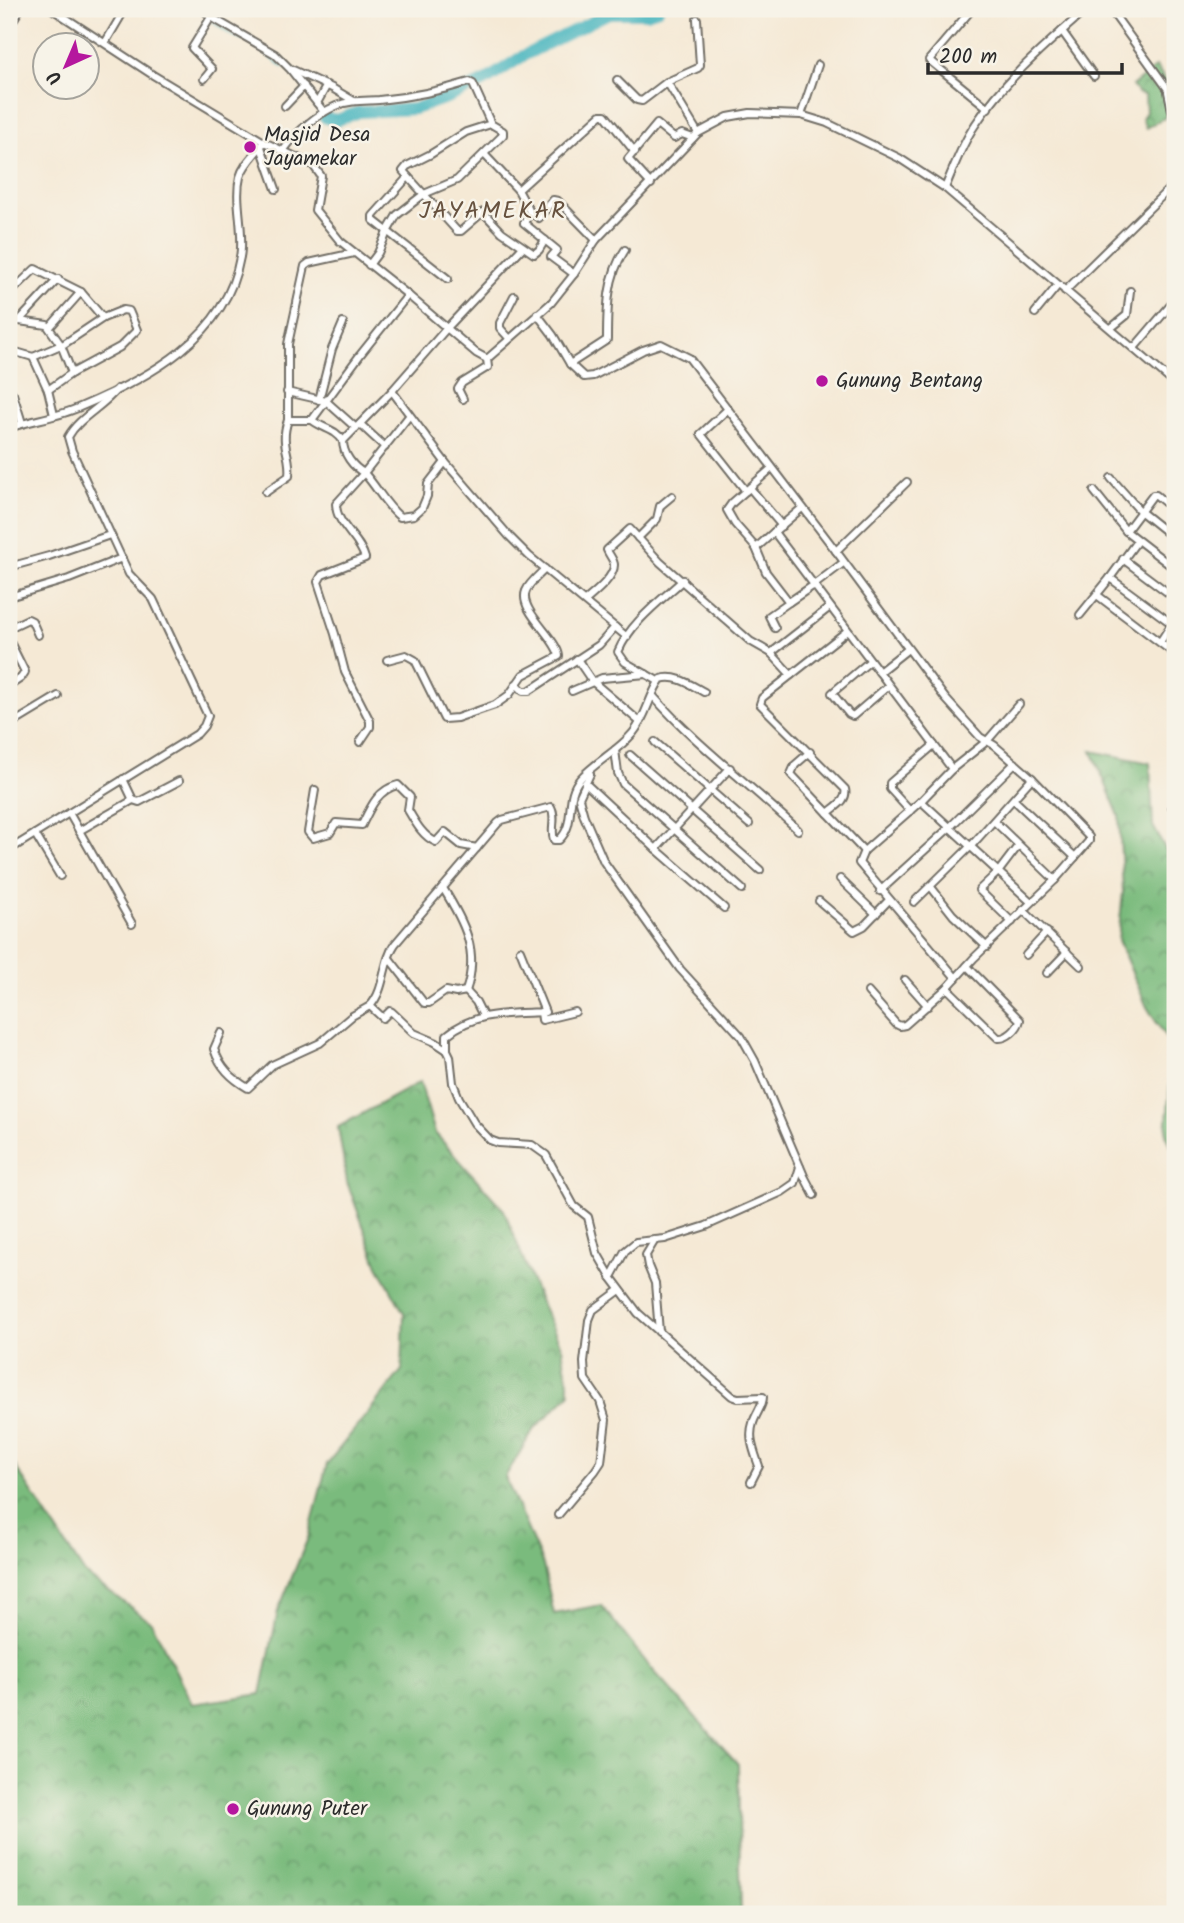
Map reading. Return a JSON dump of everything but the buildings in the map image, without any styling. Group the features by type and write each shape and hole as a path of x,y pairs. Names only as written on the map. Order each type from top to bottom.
{"street":[{"path":"9,27 20,9"},
{"path":"52,9 262,145 313,165 318,170 321,184 315,210 340,241 486,359 488,367 462,383 458,389 463,399"},
{"path":"105,43 125,9"},
{"path":"203,9 211,17 258,43 290,69 324,112"},
{"path":"972,9 929,60 988,108"},
{"path":"945,188 966,141 988,108 1041,50 1087,9"},
{"path":"1110,9 1175,99"},
{"path":"204,79 212,69 192,46 211,17"},
{"path":"617,80 642,101 667,82 695,70 700,65 697,19"},
{"path":"1062,30 1094,76"},
{"path":"801,116 818,65"},
{"path":"290,69 327,85 354,101"},
{"path":"283,151 308,122 337,105 406,96 470,82 473,84 491,124 503,131 503,135 457,180 424,194 397,215 369,265"},
{"path":"667,82 696,136"},
{"path":"317,103 327,85"},
{"path":"285,106 304,86"},
{"path":"1167,87 1175,125"},
{"path":"486,359 551,303 596,240 696,136 728,117 750,113 801,116 853,134 899,158 945,188 1173,382 1175,373"},
{"path":"518,190 601,115 605,115 635,152"},
{"path":"491,124 466,132 407,166 403,171 457,231 461,231 483,212 502,232 523,247 537,253 545,240"},
{"path":"651,184 628,159 657,124 674,138 686,134 696,136"},
{"path":"262,145 276,189"},
{"path":"9,428 79,408 145,375 187,348 215,316 239,266 243,244 240,178 248,161 262,145"},
{"path":"484,154 518,190 530,212 538,218 553,200 558,201 596,240"},
{"path":"408,177 373,216 373,220 447,279"},
{"path":"1065,291 1172,186"},
{"path":"530,212 524,223 557,250 551,257 574,274"},
{"path":"445,462 428,484 422,508 405,518 394,512 383,494 350,461 343,447 344,441 523,247"},
{"path":"569,364 607,340 611,282 616,262 625,250"},
{"path":"266,492 289,476 290,472 284,445 288,420 288,344 305,266 354,253"},
{"path":"9,294 33,269 81,292 103,318"},
{"path":"19,321 58,279"},
{"path":"1035,313 1058,285"},
{"path":"1111,328 1127,315 1130,291"},
{"path":"50,327 81,292"},
{"path":"312,420 323,401 337,388 408,295"},
{"path":"509,338 500,328 500,323 514,296"},
{"path":"1134,348 1175,300"},
{"path":"9,350 33,357 61,345 103,318 126,310 137,330 120,347 72,373 48,390"},
{"path":"9,314 19,321 44,323 50,327 61,345 72,373"},
{"path":"537,314 553,335 569,364 580,375 588,378 643,350 663,344 689,358 945,698 980,737 1032,778 1090,838 1055,880 905,1026 900,1026 868,992"},
{"path":"323,401 332,349 344,323"},
{"path":"33,357 48,390 54,415"},
{"path":"324,383 337,388"},
{"path":"9,850 197,734 208,716 153,599 129,574 68,437 73,429 110,399 117,389"},
{"path":"392,391 445,462 509,536 627,636"},
{"path":"10,392 22,424"},
{"path":"286,392 323,401 385,447"},
{"path":"728,409 701,434 782,526"},
{"path":"360,741 370,727 370,721 345,672 318,582 322,575 365,558 360,545 336,509 338,500 364,473 409,416"},
{"path":"288,420 312,420 324,429 334,430 344,441"},
{"path":"772,468 727,510 735,524 756,548 766,572 789,602"},
{"path":"1111,478 1140,511 1175,539"},
{"path":"836,551 907,482"},
{"path":"1094,491 1126,531 1175,569"},
{"path":"1126,531 1154,495 1175,511"},
{"path":"638,538 657,519 660,506 672,496"},
{"path":"756,548 802,508"},
{"path":"585,601 614,569 615,563 607,550 629,530 660,562 750,641 771,653 791,675"},
{"path":"774,533 952,769"},
{"path":"9,567 110,535"},
{"path":"1080,615 1137,541"},
{"path":"9,597 69,579 122,558"},
{"path":"1123,559 1175,598"},
{"path":"775,628 769,616 843,563"},
{"path":"387,660 406,655 412,657 442,717 446,719 495,705 505,699 523,675 560,654 531,613 525,595 526,590 545,569"},
{"path":"1110,578 1174,623 1160,642"},
{"path":"658,681 625,662 618,652 627,636 647,613 683,580"},
{"path":"1097,595 1175,654"},
{"path":"771,653 830,607"},
{"path":"9,628 28,619 32,621 38,635"},
{"path":"516,684 523,691 529,691 599,645 615,627"},
{"path":"828,813 844,800 846,792 810,752 760,704 762,698 847,631"},
{"path":"9,640 25,672 9,686"},
{"path":"879,673 908,649"},
{"path":"577,659 592,681 640,722"},
{"path":"870,661 832,693 853,716 888,686"},
{"path":"572,691 592,681 648,673"},
{"path":"221,1032 214,1049 219,1063 248,1088 272,1065 320,1043 352,1016 370,1006 380,988 395,944 502,820 547,807 553,810 553,838 559,840 569,828 572,795 579,780 635,731 658,681 664,677 683,680 704,692"},
{"path":"653,695 686,731 798,830"},
{"path":"9,715 15,722 58,696"},
{"path":"956,978 859,867 859,863 864,852 952,769 987,741 1019,704"},
{"path":"655,742 749,824"},
{"path":"910,811 890,789 890,783 934,745"},
{"path":"615,750 618,773 623,785 742,889"},
{"path":"810,752 791,774 864,852"},
{"path":"630,755 760,870"},
{"path":"880,891 1015,763"},
{"path":"656,849 730,768"},
{"path":"593,770 579,798 604,862 680,969 741,1035 814,1195"},
{"path":"914,902 971,846 1032,778"},
{"path":"123,779 133,800 139,802 179,781"},
{"path":"585,783 724,908"},
{"path":"315,790 308,832 310,837 330,832 336,823 362,825 371,803 389,787 398,785 410,797 408,810 431,840 436,842 445,832 461,845 477,848"},
{"path":"79,831 133,800"},
{"path":"1014,800 1075,858"},
{"path":"921,801 1031,902"},
{"path":"69,813 132,924"},
{"path":"994,821 1055,880"},
{"path":"35,834 60,876"},
{"path":"1012,922 979,890 1018,846"},
{"path":"840,879 876,914"},
{"path":"930,887 953,915 987,947"},
{"path":"443,888 461,918 473,962 466,991"},
{"path":"818,901 854,931 864,926 889,900"},
{"path":"1023,910 1082,966"},
{"path":"1026,955 1047,932"},
{"path":"447,1050 448,1033 483,1016 545,1012 520,950"},
{"path":"1047,973 1067,952"},
{"path":"389,958 426,1004 446,991 466,991"},
{"path":"947,988 998,1038 1007,1036 1018,1027 1020,1020 967,966"},
{"path":"905,980 928,1006"},
{"path":"466,991 483,1016"},
{"path":"370,1006 383,1018 392,1012 414,1033 447,1050 453,1083 459,1098 474,1123 490,1140 532,1145 546,1155 574,1206 588,1217 597,1253 611,1277 638,1312 732,1396 763,1396 753,1423 751,1440 759,1466 751,1482"},
{"path":"541,1012 542,1020 575,1013"},
{"path":"611,1277 636,1242 665,1239 706,1226 790,1188 797,1180 800,1167"},
{"path":"654,1240 646,1255 655,1283 659,1332"},
{"path":"558,1515 601,1462 606,1420 600,1401 585,1379 584,1362 589,1320 593,1310 620,1290"}],"green space":[{"path":"1156,67 1175,95 1175,136 1167,116 1146,128 1142,118 1146,112 1145,95 1138,93 1132,86"},
{"path":"1092,751 1150,763 1153,826 1175,867 1175,1154 1166,1134 1173,1049 1147,1007 1118,940 1123,892 1119,816"},
{"path":"420,1082 435,1133 504,1210 537,1294 562,1348 570,1394 534,1429 505,1477 543,1565 554,1614 601,1605 651,1668 738,1764 741,1914 9,1914 9,1457 85,1574 152,1623 192,1704 261,1694 278,1611 308,1538 327,1464 402,1370 404,1313 378,1266 347,1182 338,1127"}],"waterway":[{"path":"324,116 337,120 359,112 414,109 485,81 523,56 609,13 646,13 658,9"},
{"path":"212,21 231,35 243,39"},
{"path":"260,49 283,67"}],"place":[{"name":"Masjid Desa Jayamekar","path":"250,147"},
{"name":"Gunung Bentang","path":"822,381"},
{"name":"Gunung Puter","path":"233,1809"}],"district":[{"name":"JAYAMEKAR","path":"493,211"}]}
